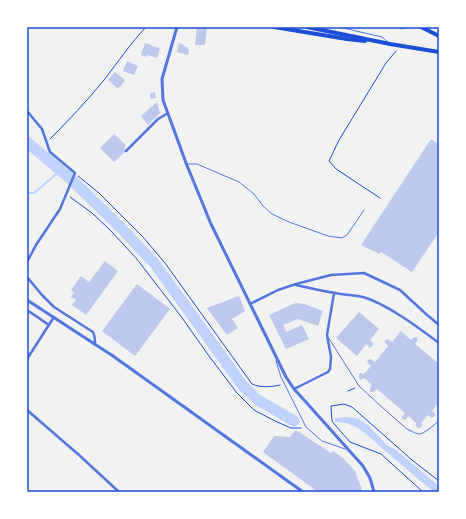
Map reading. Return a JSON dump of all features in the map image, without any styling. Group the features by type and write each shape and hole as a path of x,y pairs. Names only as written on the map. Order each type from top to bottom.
{"highway":[{"path":"274,27 439,52"},
{"path":"307,27 390,44"},
{"path":"421,27 439,36"}],"street":[{"path":"177,27 162,79 163,100 186,163 211,224 286,377 294,389 359,460 372,482 374,492"},
{"path":"400,27 406,27"},
{"path":"27,111 42,129 50,152 75,174 60,209 36,245 27,262"},
{"path":"126,151 158,120 168,113"},
{"path":"250,304 278,290 296,284 331,275 364,273 400,290 439,325"},
{"path":"27,278 54,307 92,332 95,339 95,344"},
{"path":"296,284 334,293 362,297 382,305 439,344"},
{"path":"294,389 328,372 330,369 331,357 327,335 334,293"},
{"path":"27,300 95,344 303,492"},
{"path":"27,310 49,325"},
{"path":"27,359 54,317"},
{"path":"27,410 119,492"}],"lane":[{"path":"339,27 382,37 390,44"},
{"path":"186,163 197,164 239,182 254,194 263,206 272,214 289,222 328,236 342,238 347,235 364,210"},
{"path":"327,335 359,386 407,429 415,433 423,433 439,421"},
{"path":"274,352 284,384 306,427 322,441 350,450"}],"path":[{"path":"47,143 71,119 146,27"},
{"path":"380,198 336,169 329,161 339,140 386,63 400,45"},
{"path":"75,174 99,194 143,237 165,263 252,384 272,387 284,384"},
{"path":"66,194 106,226 136,258 180,315 222,374 237,393 254,410 291,428 306,427"},
{"path":"348,391 356,388"},
{"path":"424,492 381,454 350,442 332,421 331,406 344,404 352,407 412,460 439,481"}],"water":[{"path":"335,418 358,418 368,425 387,445 396,450 439,486 439,492 434,492 358,428 344,423 335,422"}],"building":[{"path":"197,27 207,27 205,45 195,45"},
{"path":"145,43 160,48 157,58 148,55 147,57 141,55"},
{"path":"179,43 187,47 189,51 188,55 177,52"},
{"path":"127,61 138,66 134,75 123,71"},
{"path":"115,72 125,80 120,87 117,88 108,80"},
{"path":"155,92 156,98 150,99 150,93"},
{"path":"157,102 160,113 148,125 141,116"},
{"path":"114,134 126,145 124,148 126,151 114,162 100,148"},
{"path":"431,139 439,145 439,232 412,272 381,252 380,254 361,245"},
{"path":"105,261 118,271 86,315 72,305 76,300 71,297 74,292 71,290 81,276 89,282"},
{"path":"137,284 170,309 135,356 102,331"},
{"path":"239,296 245,311 232,319 238,328 227,335 207,308"},
{"path":"296,303 304,304 323,311 318,326 298,319 283,325 286,332 302,325 309,339 286,349 269,315"},
{"path":"359,312 379,329 370,340 374,344 370,348 366,344 357,356 336,338"},
{"path":"401,331 411,340 414,337 417,337 418,340 415,344 439,364 439,402 432,411 435,416 431,418 428,415 421,423 422,426 420,428 416,426 416,423 409,416 405,420 402,419 405,413 377,389 370,392 372,385 364,378 361,380 359,378 360,373 364,374 371,366 367,362 368,360 371,359 375,362 388,346 385,340 388,339 392,342"},
{"path":"296,430 331,453 333,451 344,459 355,471 363,492 318,492 263,452 274,436 290,437"}],"waterway":[{"path":"27,142 73,181 155,264 243,386 258,400 294,421"},
{"path":"27,193 34,193 60,171"}]}
